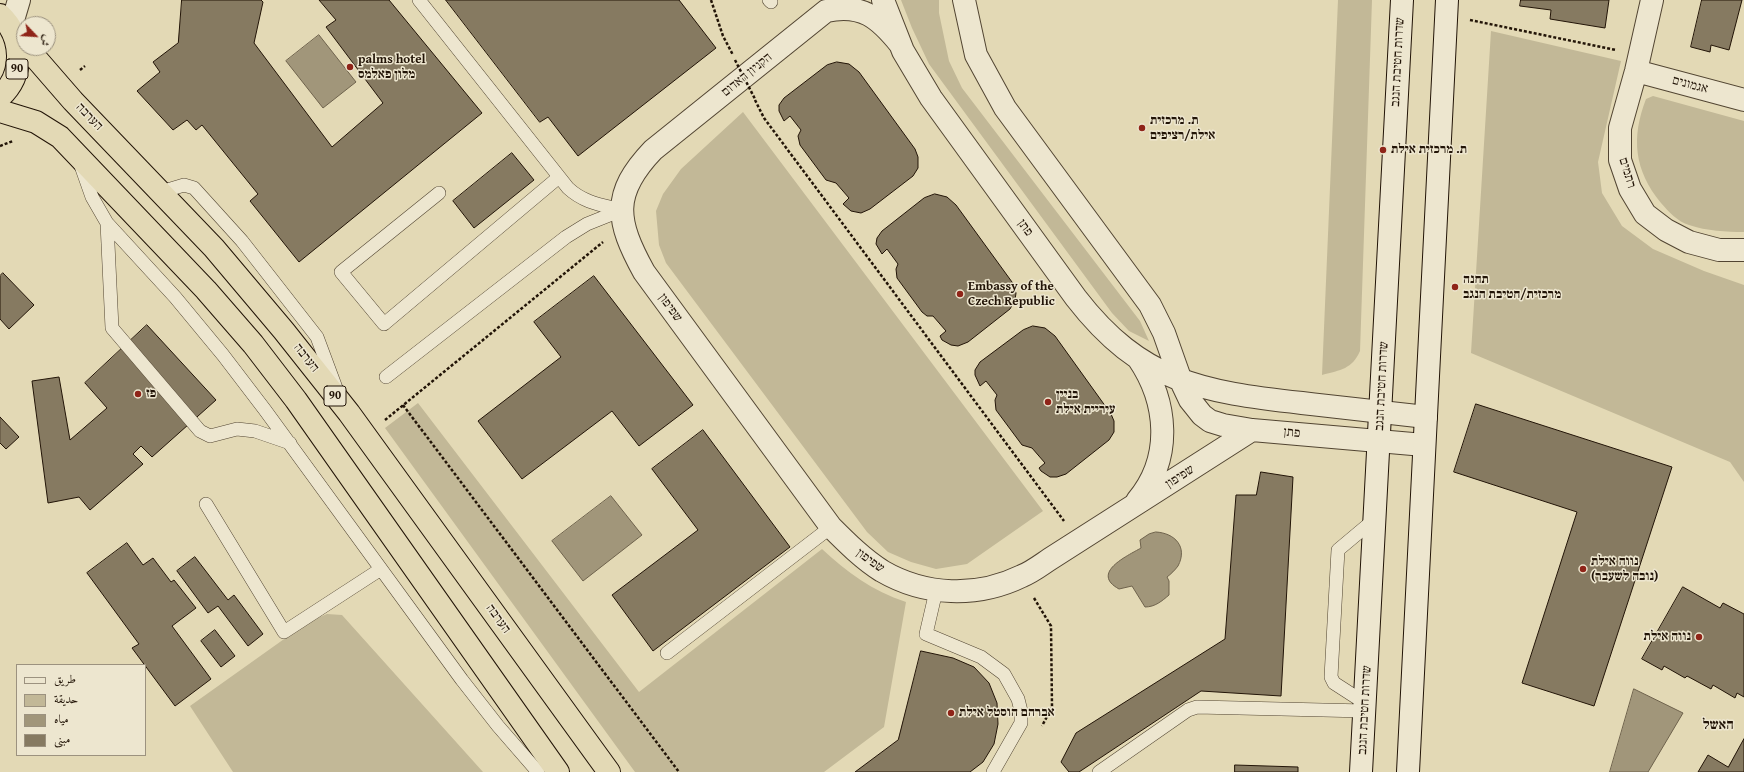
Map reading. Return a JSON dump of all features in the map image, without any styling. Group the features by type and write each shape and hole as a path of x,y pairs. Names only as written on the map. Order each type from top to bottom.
{"highway":[{"name":"90","path":"0,97 8,88 17,69 18,47 15,34"},
{"name":"הערבה","path":"15,34 73,101 214,248 260,302 343,406 609,772"},
{"path":"0,111 36,122 53,131 67,143 206,290 269,364 296,400 558,772"}],"street":[{"path":"15,34 19,0"},
{"path":"883,0 900,44"},
{"path":"964,0 976,55 1004,108 1150,305 1164,333 1181,381"},
{"name":"שדרות חטיבת הנגב","path":"1361,772 1402,0"},
{"name":"רתמים","path":"1652,0 1638,63 1620,128 1620,160 1630,189 1646,214 1666,230 1689,242 1719,250 1744,250"},
{"name":"הקניון האדום","path":"623,218 624,195 629,180 639,165 653,150 830,6 861,11 879,21 900,44"},
{"path":"1408,772 1447,7"},
{"name":"פתן","path":"900,44 910,64 931,98 1076,298 1107,335 1138,358 1181,381 1221,393 1251,398 1426,417"},
{"name":"אגמונים","path":"1638,63 1744,100"},
{"name":"שפיפון","path":"623,218 628,241 644,272 831,527 856,552 882,571 909,584 936,591 965,592 993,587 1022,576 1252,430"},
{"path":"1131,508 1143,494 1153,475 1163,436 1162,416 1158,397 1138,358"},
{"name":"פתן","path":"1181,381 1194,406 1210,421 1223,425 1252,430 1424,445"}],"lane":[{"path":"419,0 559,177 576,196 623,218"},
{"path":"67,143 78,159 92,197 107,223 176,297 211,339 290,443 475,698 538,772"},
{"path":"439,193 341,272 384,324 559,177"},
{"path":"386,377 566,237 588,224 623,218"},
{"path":"107,223 112,328 200,431 210,436 237,429 255,431 290,443"},
{"path":"206,504 284,632 381,569"},
{"path":"1365,707 1334,683 1331,676 1338,550 1375,518"},
{"path":"667,653 831,527"},
{"path":"936,591 926,634 981,657 1004,674 1018,699 1021,711 1021,723 993,772"},
{"path":"1099,772 1188,710 1197,707 1365,707"}],"path":[{"path":"711,0 723,36 764,118 1079,541"},
{"path":"1447,7 1638,63"},
{"path":"365,436 623,218"},
{"path":"403,405 679,772"},
{"path":"1022,576 1051,626 1052,707 1042,727"}],"green space":[{"path":"901,0 939,0 939,13 949,61 962,88 1140,321 1149,341 1129,331 1112,313 929,64"},
{"path":"1338,0 1372,0 1360,351 1353,362 1345,368 1322,375"},
{"path":"1491,31 1621,61 1598,162 1602,193 1622,226 1653,249 1704,271 1744,285 1744,482 1730,462 1471,353"},
{"path":"1653,96 1744,121 1744,232 1710,230 1685,224 1670,213 1652,191 1640,166 1637,140 1641,113 1646,99"},
{"path":"743,112 1043,511 967,564 936,569 911,562 888,552 867,532 666,263 659,245 656,211 663,194 681,169"},
{"path":"418,403 639,692 822,549 861,580 894,598 906,602 884,727 824,772 635,772 385,428"},
{"path":"327,614 342,615 483,772 233,772 190,706 308,622"}],"water":[{"path":"319,35 356,82 323,108 286,61"},
{"path":"611,496 642,535 583,581 552,541"},
{"path":"1156,532 1169,535 1178,542 1181,559 1178,566 1167,577 1169,581 1169,595 1155,605 1145,607 1132,586 1119,589 1111,583 1108,577 1110,571 1120,560 1141,548 1140,540 1149,534"},
{"path":"1634,689 1683,713 1648,772 1610,772"}],"building":[{"path":"182,0 261,0 263,2 254,43 332,147 383,103 326,27 336,20 319,0 389,0 482,113 299,262 250,201 258,194 202,125 196,130 187,120 173,130 137,91 160,72 153,62 178,43"},
{"path":"446,0 679,0 716,48 578,156 548,117 540,122"},
{"path":"1521,0 1609,0 1605,28 1550,19 1551,10 1520,6"},
{"path":"1702,0 1742,0 1729,50 1711,45 1710,52 1691,47"},
{"path":"837,62 849,64 859,72 915,149 918,157 918,168 913,176 870,209 861,213 851,211 843,204 849,198 836,183 826,180 800,145 798,136 801,130 790,116 784,121 779,111 779,105 784,98 827,65"},
{"path":"512,153 534,180 474,228 453,201"},
{"path":"935,194 947,197 956,205 1012,282 1016,293 1015,300 1010,309 968,342 958,346 951,345 942,340 940,336 946,331 933,316 927,316 922,312 897,278 896,269 898,264 887,249 882,254 876,244 877,238 882,231 924,198"},
{"path":"3,273 34,305 9,329 0,319 0,276"},
{"path":"594,276 693,405 639,446 612,411 522,479 478,421 561,357 534,322"},
{"path":"147,325 216,400 152,457 141,446 133,454 143,464 90,510 79,497 48,503 32,381 59,377 70,440 107,408 85,383"},
{"name":"בניין עיריית אילת","path":"1033,326 1045,328 1055,336 1111,414 1114,421 1114,432 1109,440 1066,474 1057,477 1050,477 1041,471 1039,468 1045,463 1032,448 1022,445 996,410 995,400 997,395 986,381 980,386 975,375 975,370 980,362 1023,330"},
{"path":"1476,404 1672,467 1594,706 1522,683 1577,512 1454,472"},
{"path":"0,417 19,437 6,449 0,443"},
{"path":"703,430 790,547 653,651 612,595 698,530 652,469"},
{"path":"1261,472 1293,477 1281,696 1201,691 1079,772 1069,772 1061,762 1076,733 1225,639 1236,495 1256,495"},
{"path":"127,543 143,565 153,558 171,582 174,580 196,608 172,626 211,679 175,706 146,667 146,664 144,664 132,648 139,644 87,573"},
{"path":"195,557 228,600 234,595 263,634 248,646 218,606 208,613 177,571"},
{"name":"נווה אילת","path":"1683,587 1720,608 1723,603 1744,614 1744,697 1737,693 1735,698 1713,685 1711,689 1687,676 1685,678 1664,666 1662,670 1642,659"},
{"path":"215,630 235,656 221,667 201,641"},
{"name":"אברהם הוסטל אילת","path":"921,651 953,658 974,667 989,683 997,703 998,724 994,744 983,762 970,772 855,772 898,740"},
{"path":"1744,739 1744,772 1698,772 1708,755 1728,767"},
{"path":"1235,765 1298,767 1298,772 1235,772"}],"place":[{"name":"palms hotel מלון פאלמס","path":"350,67"},
{"name":"ת. מרכזית אילת/רציפים","path":"1142,128"},
{"name":"ת. מרכזית אילת","path":"1383,150"},
{"name":"תחנה מרכזית/חטיבת הנגב","path":"1455,287"},
{"name":"Embassy of the Czech Republic","path":"960,294"},
{"name":"פז","path":"138,394"},
{"name":"בניין עיריית אילת","path":"1048,402"},
{"name":"נווה אילת (נובה לשעבר)","path":"1583,569"},
{"name":"נווה אילת","path":"1699,637"},
{"name":"אברהם הוסטל אילת","path":"951,713"}],"district":[{"name":"האשל","path":"1718,725"}]}
